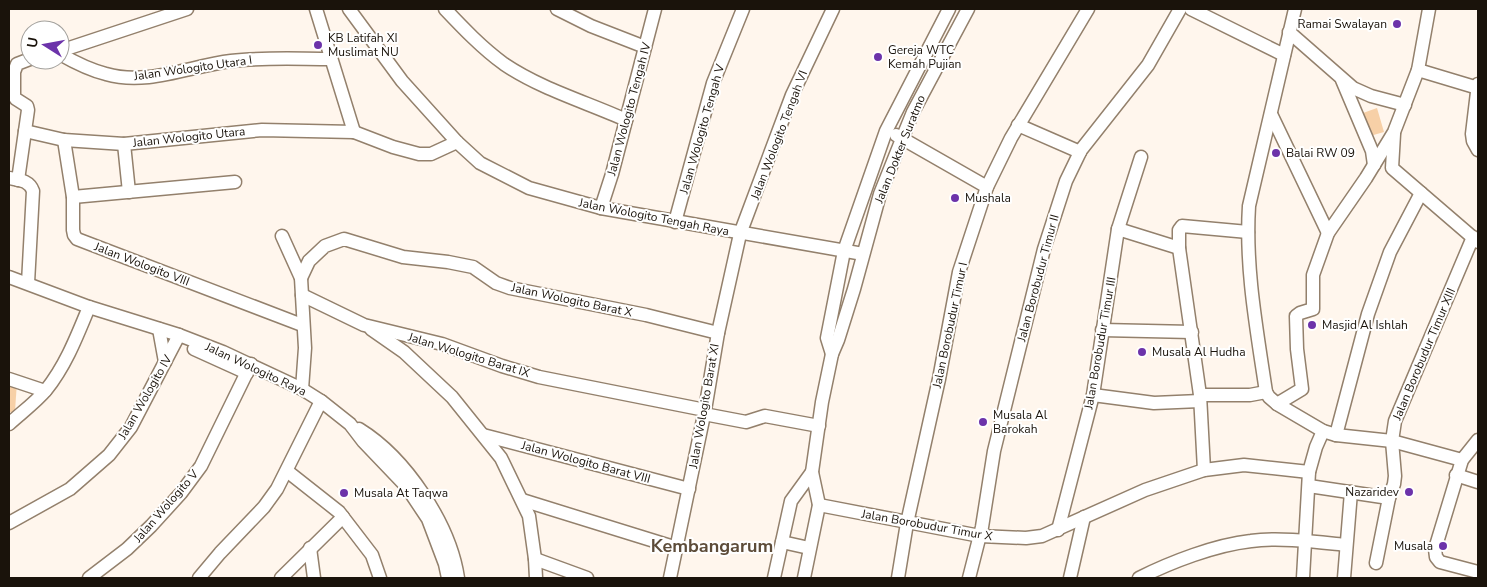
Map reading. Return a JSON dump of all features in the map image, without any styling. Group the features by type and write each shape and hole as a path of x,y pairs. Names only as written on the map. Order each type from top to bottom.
{"street":[{"path":"70,49 187,9"},
{"path":"316,9 354,132"},
{"name":"Jalan Wologito Tengah Raya","path":"348,9 402,81 457,142 480,163 529,188 600,208 863,254"},
{"path":"445,9 472,38 504,63 533,81 626,120"},
{"path":"557,9 591,26 645,47"},
{"name":"Jalan Wologito Tengah IV","path":"600,208 612,174 655,9"},
{"name":"Jalan Wologito Tengah V","path":"675,222 713,83 743,9"},
{"name":"Jalan Wologito Tengah VI","path":"740,234 792,95 833,9"},
{"name":"Jalan Dokter Suratmo","path":"832,354 827,338 844,251 886,131 949,9"},
{"name":"Jalan Dokter Suratmo","path":"804,578 819,505 812,472 832,354 844,323 880,194 913,112 968,9"},
{"name":"Jalan Borobudur Timur I","path":"898,578 907,523 939,379 959,272 987,187 1018,125 1088,9"},
{"name":"Jalan Borobudur Timur II","path":"969,578 980,536 994,451 1044,249 1066,181 1080,152 1148,65 1180,9"},
{"path":"1191,9 1284,55"},
{"path":"1295,9 1251,197 1248,232 1250,266 1266,392 1277,404 1323,431 1336,435 1392,441 1462,460"},
{"path":"1277,404 1302,390 1297,349 1296,316 1314,309 1313,275 1328,233 1366,178 1394,132 1418,70 1429,9"},
{"path":"1289,32 1353,88 1371,96 1405,104"},
{"name":"Jalan Wologito Utara I","path":"70,59 107,75 130,77 149,77 232,61 331,60"},
{"path":"20,63 17,64 14,72 14,96 27,106 28,110 25,131 13,179 28,183 33,191 28,283"},
{"path":"1418,70 1478,87 1472,134 1473,141 1478,150"},
{"path":"1341,78 1372,151 1374,165"},
{"path":"1271,114 1328,233"},
{"path":"1018,125 1080,152"},
{"name":"Jalan Wologito Utara","path":"25,131 64,140 124,144 262,130 354,132 393,147 419,154 431,154 457,142"},
{"path":"886,131 987,187"},
{"path":"1392,168 1394,132"},
{"name":"Jalan Wologito VIII","path":"64,140 73,197 73,230 74,236 77,239 302,325"},
{"path":"124,144 129,192"},
{"name":"Jalan Borobudur Timur III","path":"1058,530 1093,395 1118,229 1141,157"},
{"path":"1366,178 1392,168"},
{"path":"1392,168 1476,239"},
{"path":"73,197 235,182"},
{"path":"1336,435 1368,314 1390,252 1421,193"},
{"path":"1204,470 1200,398 1178,230 1182,226 1248,232"},
{"path":"1118,229 1179,248"},
{"name":"Jalan Wologito Barat XI","path":"670,578 689,489 718,333 740,234"},
{"path":"282,236 301,278 302,325 305,348 302,389"},
{"name":"Jalan Wologito Barat X","path":"301,278 308,261 325,246 344,239 403,257 473,267 496,283 510,288 646,315 718,333"},
{"name":"Jalan Borobudur Timur XIII","path":"1376,563 1395,476 1392,441 1395,421 1476,239"},
{"name":"Jalan Wologito Raya","path":"9,277 178,338 302,389 321,401 350,424 363,441 406,486 428,519 445,564 448,578"},
{"name":"Jalan Wologito Barat IX","path":"302,295 364,325 442,344 502,366 539,377 746,422 765,416 819,426"},
{"path":"9,424 45,391 59,372 89,307"},
{"path":"364,325 404,352 452,397 501,458 529,516 536,578"},
{"path":"1102,330 1192,332"},
{"path":"160,332 165,362"},
{"name":"Jalan Wologito IV","path":"9,524 70,489 110,455 131,427 178,338"},
{"name":"Jalan Wologito V","path":"89,578 127,549 151,526 186,486 201,466 249,368"},
{"path":"9,380 45,391"},
{"path":"1093,395 1154,403 1266,392"},
{"path":"199,578 264,507 287,471 321,401"},
{"path":"350,424 380,443 414,482 434,510 456,560 458,578"},
{"path":"1304,578 1304,540 1309,472 1323,431"},
{"name":"Jalan Wologito Barat VIII","path":"483,435 689,489"},
{"path":"1478,440 1462,460 1435,550 1436,557 1440,562 1478,572"},
{"name":"Jalan Borobudur Timur X","path":"819,505 980,536 1026,538 1042,536 1058,530 1145,490 1204,470 1244,464 1309,472"},
{"path":"287,471 339,512 372,555 380,578"},
{"name":"Jalan Dokter Suratmo","path":"774,578 791,501 812,472"},
{"path":"1456,476 1478,482"},
{"path":"1308,486 1389,498"},
{"path":"1344,578 1351,492"},
{"path":"522,500 676,548"},
{"path":"281,578 343,517"},
{"path":"1070,578 1084,517"},
{"path":"1139,578 1211,549 1252,540 1304,540 1346,545"},
{"path":"782,542 809,548"},
{"path":"310,548 314,578"},
{"path":"535,559 587,578"}],"shaded area":[{"path":"1377,108 1384,132 1370,136 1363,113"},
{"path":"9,381 17,381 15,412 9,412"}],"place":[{"name":"Ramai Swalayan","path":"1397,24"},
{"name":"KB Latifah XI Muslimat NU","path":"318,45"},
{"name":"Gereja WTC Kemah Pujian","path":"878,57"},
{"name":"Balai RW 09","path":"1276,153"},
{"name":"Mushala","path":"955,198"},
{"name":"Masjid Al Ishlah","path":"1312,325"},
{"name":"Musala Al Hudha","path":"1142,352"},
{"name":"Musala Al Barokah","path":"983,422"},
{"name":"Nazaridev","path":"1409,492"},
{"name":"Musala At Taqwa","path":"344,493"},
{"name":"Musala","path":"1443,546"}],"district":[{"name":"Kembangarum","path":"712,546"}]}
